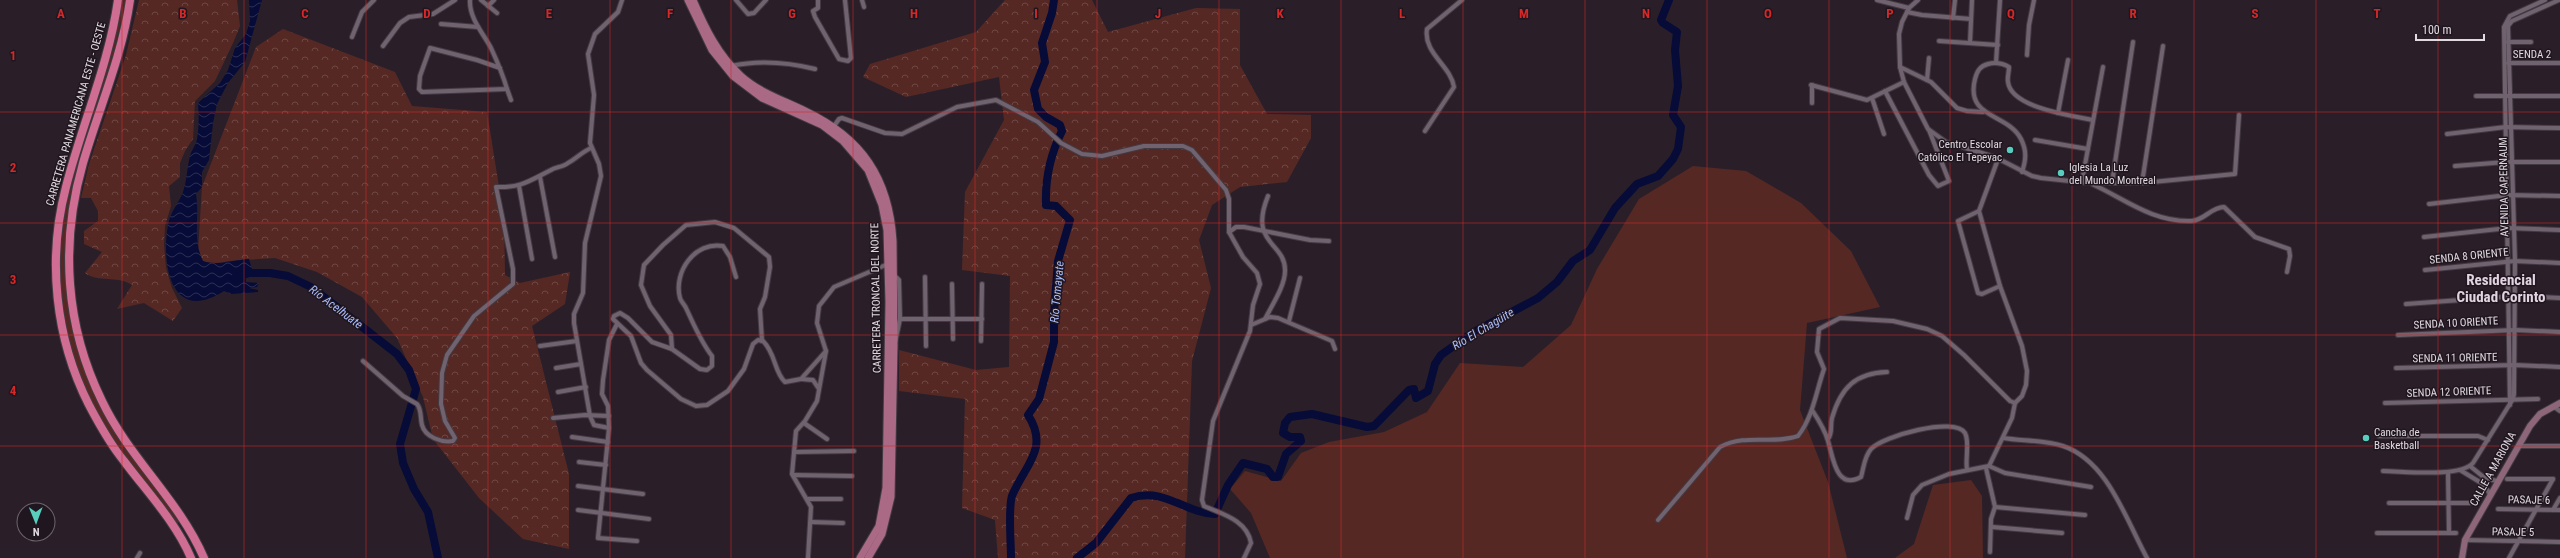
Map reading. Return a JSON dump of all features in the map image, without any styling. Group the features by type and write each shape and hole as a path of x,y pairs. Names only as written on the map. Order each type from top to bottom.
{"highway":[{"name":"CARRETERA PANAMERICANA ESTE - OESTE","path":"118,0 100,76 65,188 56,242 56,288 68,351 88,404 116,451 174,526 191,558"},
{"name":"CARRETERA PANAMERICANA ESTE - OESTE","path":"130,0 113,74 77,187 69,238 69,285 80,343 101,400 121,436 182,518 204,558"},
{"path":"174,526 182,526 182,518"},
{"path":"182,540 184,533 192,534"}],"main road":[{"name":"CARRETERA TRONCAL DEL NORTE","path":"688,0 712,50 733,76 762,98 804,114"},
{"name":"CARRETERA TRONCAL DEL NORTE","path":"693,0 716,46 731,66 764,92 804,114 823,123 834,126 859,149 881,184 891,218 894,274 891,497 882,534 868,558"},
{"name":"CARRETERA TRONCAL DEL NORTE","path":"823,123 849,146 872,179 885,218 888,264 886,497 879,526 860,558"},
{"name":"CALLE A MARIONA","path":"2462,558 2465,540 2518,446 2536,419 2553,406 2560,403"}],"street":[{"path":"352,37 362,12 374,0"},
{"path":"383,46 400,23 409,17 433,14 455,0"},
{"path":"470,0 470,8 478,27 500,68 511,100"},
{"path":"481,0 497,13"},
{"path":"488,6 494,0"},
{"path":"609,428 594,425 590,416 577,341 574,314 583,293 585,243 601,176 599,164 590,143 594,95 588,54 595,34 618,12 622,0"},
{"path":"736,0 744,12 748,14 754,13 766,0"},
{"path":"818,0 818,8 813,11 815,17 839,58 848,61 851,58 851,43 846,26 845,0"},
{"path":"862,0 864,7"},
{"path":"1425,131 1454,86 1434,55 1427,29 1462,0"},
{"path":"1878,0 1908,10 1953,18 1971,19"},
{"path":"1885,91 1929,175 1938,186 1949,181 1928,129 1904,82 1900,67 1899,34 1908,10 1918,0"},
{"path":"1953,18 1955,0"},
{"path":"1970,43 1972,0"},
{"path":"1996,63 2000,0"},
{"path":"2027,55 2029,25 2034,0"},
{"path":"2545,0 2546,5"},
{"name":"AVENIDA CAPERNAUM","path":"2470,466 2510,405 2515,365 2514,228 2506,162 2503,42 2504,27 2510,16 2545,0"},
{"name":"AVENIDA CAPERNAUM","path":"2511,399 2509,366 2508,228 2512,162 2512,127 2509,24 2556,0"},
{"path":"441,24 478,27"},
{"path":"1939,41 1998,45"},
{"path":"2112,183 2133,42"},
{"path":"2503,42 2532,42"},
{"path":"2142,183 2163,46"},
{"path":"500,68 477,60 430,48 420,76 419,89 422,92 508,89"},
{"path":"1927,80 1929,58"},
{"path":"2058,113 2068,60"},
{"path":"731,66 745,63 790,63 815,69"},
{"path":"2022,172 2026,159 2025,148 2020,137 2010,126 1979,108 1973,85 1976,72 1982,66 1996,63 2009,67 2008,82 2011,90 2039,109 2093,120"},
{"name":"SENDA 2","path":"2504,63 2560,63"},
{"path":"1900,67 1927,80 1957,108 1967,111 1984,112"},
{"path":"2082,181 2103,67"},
{"path":"1812,103 1811,85 1862,100 1872,98 1904,82"},
{"path":"2476,96 2505,94 2560,96"},
{"path":"1872,98 1884,134"},
{"path":"834,126 839,119 842,118 885,133 902,134 957,106 996,100 1038,122 1061,143 1082,154 1098,156 1144,146 1183,146 1190,149 1229,197 1229,232 1243,257 1259,277 1260,284 1253,305 1251,325 1213,420 1202,502 1204,506 1220,512 1243,526 1248,532 1251,543 1244,558"},
{"path":"2089,183 2142,183 2235,174 2239,115"},
{"path":"2448,134 2506,127 2560,128"},
{"path":"1928,129 1952,145 1998,159 2022,172 2041,178 2082,181 2089,183 2114,194 2128,204 2154,216 2177,221 2202,219 2219,207 2224,207 2255,237 2289,249 2290,256 2287,272"},
{"path":"2036,140 2088,149"},
{"path":"363,361 403,396 417,404 422,426 427,434 438,440 453,441 455,438 442,413 442,373 447,355 474,316 513,284 513,269 496,187 519,186 568,164 578,154 592,148"},
{"path":"1990,552 1989,542 1992,527 1990,519 1995,506 1988,467 2012,418 2015,402 2022,396 2026,385 2027,372 2015,324 2000,286 1979,211 1998,159"},
{"path":"2455,166 2506,162 2560,162"},
{"path":"540,176 555,257"},
{"path":"519,186 532,259"},
{"path":"2429,204 2510,195 2560,196"},
{"path":"1265,319 1285,270 1281,257 1262,230 1262,217 1268,196"},
{"path":"1979,211 1958,222 1978,293 1982,294 2000,286"},
{"path":"672,349 671,335 650,306 641,285 644,265 663,245 686,225 697,222 715,222 734,228 769,257 770,267 766,290 760,309 762,341 775,358 779,377 784,382 801,379 813,380 819,389"},
{"path":"1229,232 1236,227 1262,230 1310,240 1329,241"},
{"path":"2424,237 2508,228 2560,230"},
{"path":"736,277 730,257 723,246 708,246 693,254 686,261 680,281 680,299 712,356 712,366 707,370 700,369 672,349 652,342 628,318 620,313 614,316 613,319 631,336 641,363 647,370 682,399 696,406 707,405 728,391 744,369 753,344 762,341"},
{"name":"SENDA 8 ORIENTE","path":"2425,270 2508,261 2560,263"},
{"path":"808,558 811,507 793,476 794,452 796,431 804,423 817,401 826,351 818,323 819,306 834,287 888,264"},
{"path":"894,274 899,280 900,319 898,336 894,345"},
{"path":"926,277 926,346"},
{"path":"1289,321 1300,278"},
{"path":"952,284 953,339"},
{"path":"981,341 982,284"},
{"path":"2406,304 2509,296 2560,298"},
{"path":"1251,325 1270,317 1289,321 1332,341 1335,349"},
{"path":"1658,520 1720,447 1731,441 1798,436 1810,419 1813,399 1824,369 1817,352 1819,329 1840,318 1893,321 1928,329 1942,336 2010,401 2015,402"},
{"path":"900,319 982,319"},
{"path":"617,324 609,340 602,380 602,394 608,406 609,428 606,465 601,490 598,538 637,541"},
{"name":"SENDA 10 ORIENTE","path":"2398,335 2509,330 2560,332"},
{"path":"540,346 577,341"},
{"path":"801,379 826,351"},
{"path":"556,368 582,364"},
{"name":"SENDA 11 ORIENTE","path":"2396,368 2515,365 2560,367"},
{"path":"1828,439 1830,436 1832,418 1849,386 1861,375 1887,372"},
{"path":"558,392 586,387"},
{"name":"SENDA 12 ORIENTE","path":"2385,403 2538,399"},
{"path":"2553,406 2560,411"},
{"path":"1812,410 1828,439 1838,473 1844,479 1849,481 1861,477 1865,458 1878,443 1928,428 1960,428 1967,437 1967,469"},
{"path":"553,418 609,416"},
{"path":"804,423 828,440"},
{"path":"2379,436 2478,436 2488,440"},
{"path":"572,437 608,442"},
{"path":"2003,438 2064,446 2080,456 2109,484 2147,558"},
{"path":"2518,446 2560,446"},
{"path":"794,452 854,451"},
{"path":"579,462 606,465"},
{"path":"2383,471 2448,472 2460,470 2470,466"},
{"path":"2470,466 2471,476"},
{"path":"2470,466 2486,478 2498,481"},
{"path":"1907,518 1913,495 1922,485 1934,479 1967,469 1988,467 2005,473 2091,487"},
{"path":"2460,470 2483,484 2490,494"},
{"path":"2448,472 2449,533"},
{"path":"793,476 852,476"},
{"path":"2483,484 2486,478"},
{"path":"2507,479 2553,479 2534,509 2509,558"},
{"path":"578,486 643,494"},
{"path":"2553,510 2560,498"},
{"path":"807,499 841,499"},
{"path":"2389,503 2470,503"},
{"path":"1995,506 2085,516"},
{"name":"PASAJE 6","path":"2498,509 2560,510"},
{"path":"578,510 649,519"},
{"path":"811,522 843,523"},
{"path":"1992,527 2062,533"},
{"path":"2378,534 2456,533"},
{"name":"PASAJE 5","path":"2465,540 2560,542"},
{"path":"137,558 140,553"}],"green space":[{"path":"120,0 126,0 109,74 81,156 66,273 68,299 75,339 87,377 104,412 179,518 178,524 161,506 113,439 98,414 85,387 75,359 61,302 59,273 60,243 66,199"},
{"path":"139,0 237,0 240,26 215,81 195,101 193,139 185,151 180,163 180,177 169,186 171,206 165,226 164,245 166,268 172,288 182,308 173,321 144,303 117,309 132,285 120,280 96,278 85,273 102,252 84,244 84,231 98,221 98,211 91,198 81,198 89,164 126,55"},
{"path":"1005,0 1092,0 1108,32 1196,8 1240,9 1240,65 1267,114 1311,115 1311,138 1287,182 1240,187 1212,205 1199,240 1211,288 1192,361 1185,558 998,558 995,520 962,508 965,399 899,391 899,350 976,370 1009,367 1010,276 962,270 965,192 1004,120 999,77 906,97 863,77 870,64 976,32"},
{"path":"283,29 395,72 412,106 487,112 504,218 505,275 520,283 570,272 565,304 532,326 569,474 569,549 523,539 479,498 433,439 423,397 397,338 362,297 317,272 275,258 228,261 214,265 203,261 198,252 202,187 256,47"},
{"path":"1693,166 1746,171 1801,203 1851,251 1880,307 1807,323 1800,410 1828,482 1847,558 1270,558 1251,513 1230,489 1245,471 1281,481 1301,453 1329,442 1384,432 1427,412 1460,363 1523,367 1571,325 1597,269 1639,199"},
{"path":"1971,480 1982,496 1983,558 1895,558 1914,544 1933,485"}],"water":[{"path":"249,0 262,0 245,62 228,83 217,104 213,123 209,160 202,172 202,187 196,194 197,236 203,261 220,263 249,259 252,269 245,272 246,282 259,283 257,287 249,288 258,290 258,292 231,294 224,291 206,300 192,301 181,295 174,285 169,272 166,257 168,225 183,192 191,152 198,135 198,103 220,83 228,70 235,48 246,34 250,21"}],"waterway":[{"name":"Río Tomayate","path":"1011,558 1010,517 1012,496 1033,457 1036,448 1034,427 1028,415 1039,399 1054,342 1054,313 1058,261 1070,220 1056,206 1046,205 1047,176 1051,158 1062,131 1060,125 1046,117 1038,109 1034,90 1045,62 1042,43 1052,13 1054,0"},
{"name":"Río El Chagüite","path":"1077,558 1096,543 1131,498 1143,495 1154,496 1164,498 1204,513 1215,514 1228,485 1243,463 1267,469 1273,477 1278,477 1286,454 1301,441 1300,437 1290,437 1283,433 1285,423 1290,417 1312,414 1367,427 1374,426 1409,390 1414,389 1416,398 1428,391 1435,364 1441,355 1472,333 1538,298 1557,282 1573,261 1590,250 1615,208 1637,184 1658,176 1673,159 1678,149 1681,127 1673,115 1678,86 1675,50 1677,32 1661,20 1669,0"},
{"name":"Río Acelhuate","path":"235,278 249,273 270,273 288,276 311,287 397,354 409,370 416,389 400,444 403,463 414,489 428,512 438,558"}],"place":[{"name":"Centro Escolar Católico El Tepeyac","path":"2010,150"},
{"name":"Iglesia La Luz del Mundo Montreal","path":"2061,173"},
{"name":"Cancha de Basketball","path":"2366,438"}],"district":[{"name":"Residencial Ciudad Corinto","path":"2501,288"}]}
